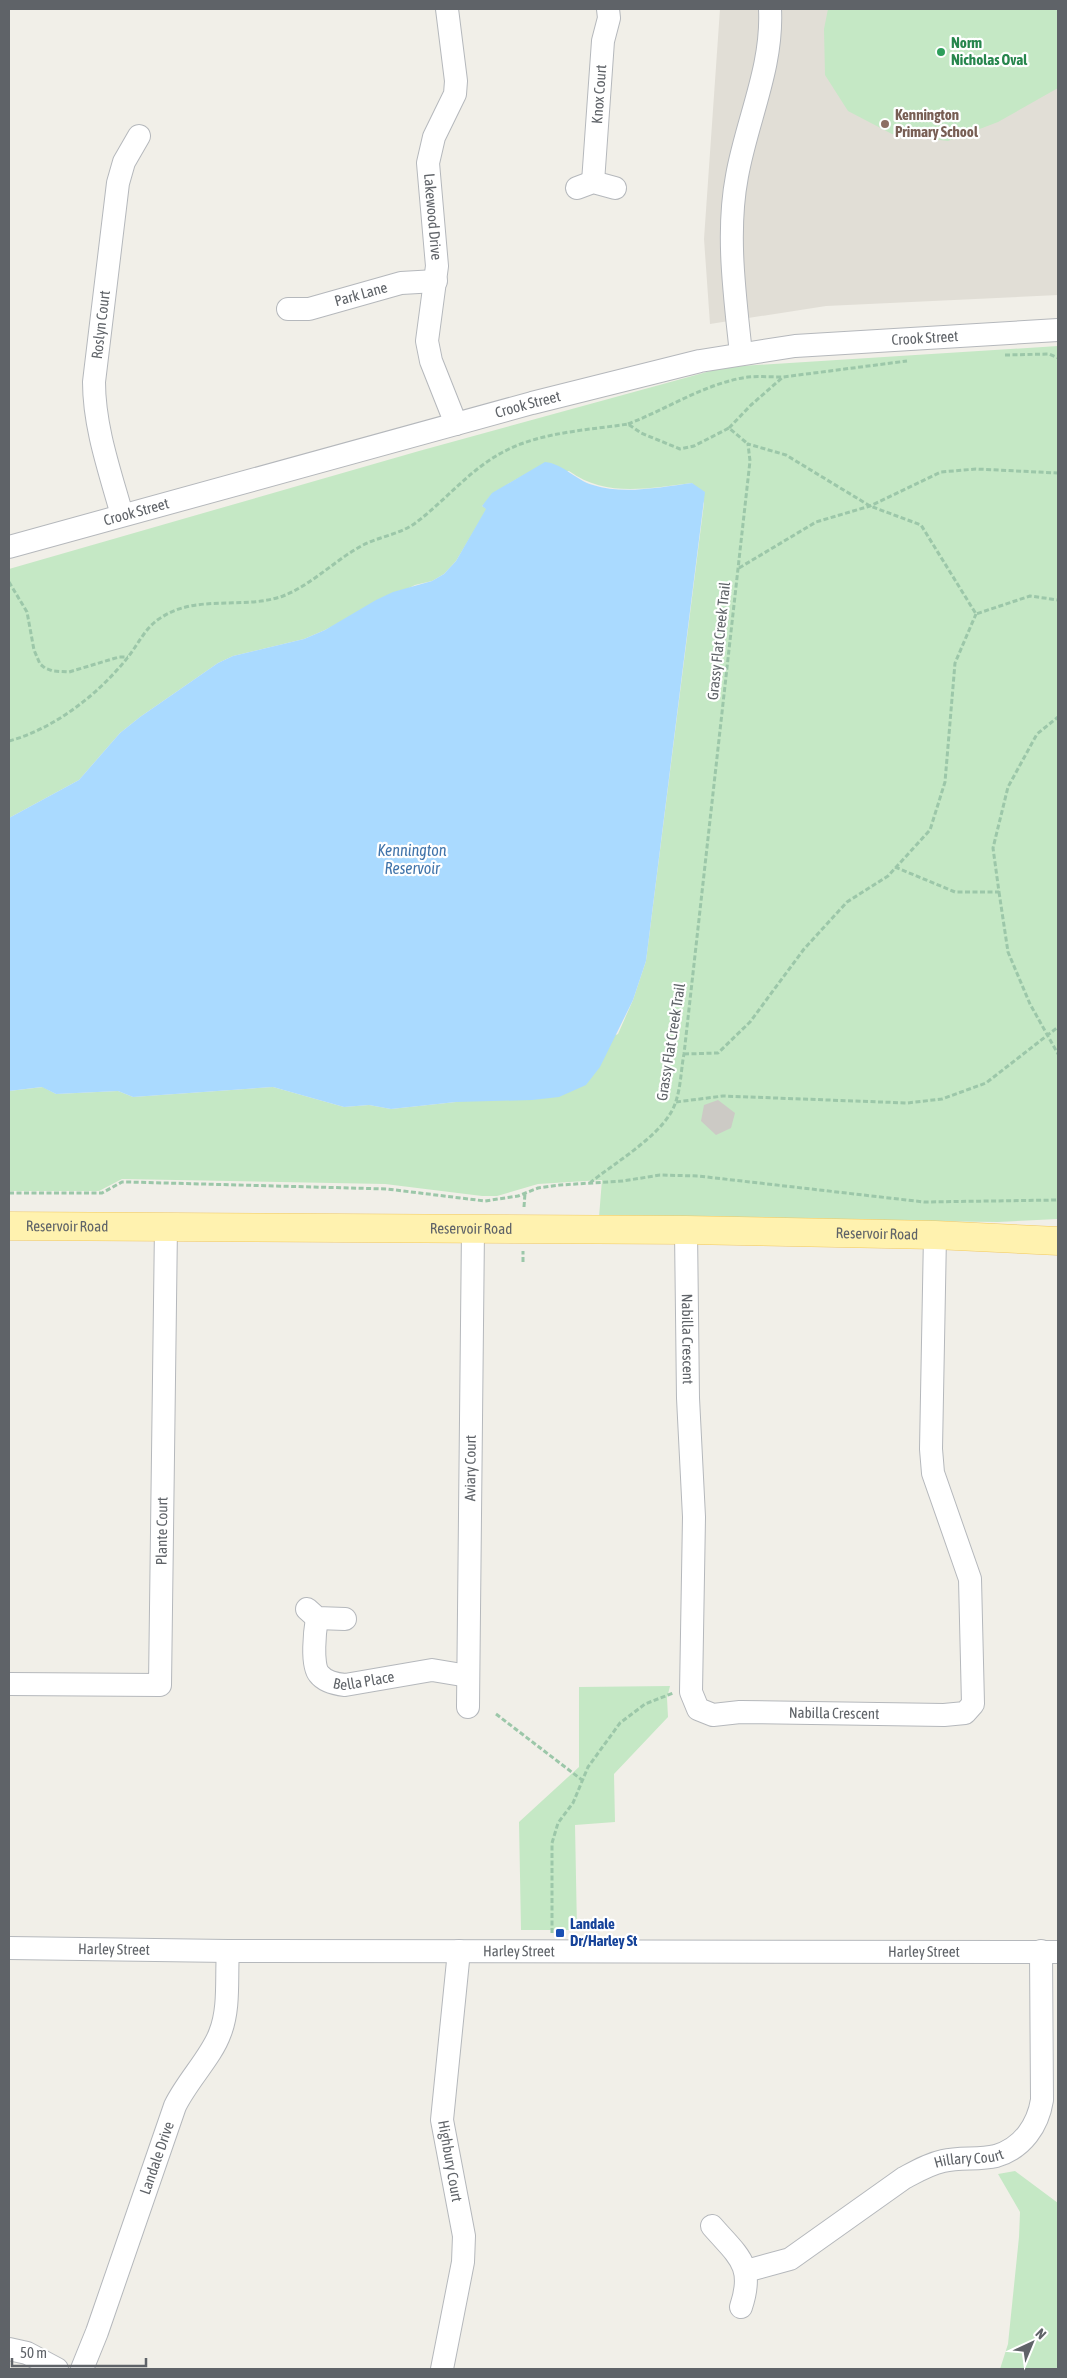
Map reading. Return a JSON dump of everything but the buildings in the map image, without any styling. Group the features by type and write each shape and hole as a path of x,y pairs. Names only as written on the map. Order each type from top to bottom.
{"main road":[{"name":"Reservoir Road","path":"9,1226 686,1230 935,1235 1058,1241"},
{"name":"Reservoir Road","path":"935,1235 1058,1226"}],"street":[{"name":"Lakewood Drive","path":"447,9 456,81 455,94 434,137 428,163 428,178 437,251 436,281 428,352 456,424"},
{"name":"Knox Court","path":"609,9 610,18 603,41 585,185 615,188"},
{"path":"741,354 732,239 734,193 763,73 770,29 770,9"},
{"name":"Roslyn Court","path":"122,516 98,424 94,403 94,382 118,183 124,162 140,136"},
{"name":"Park Lane","path":"283,309 309,309 401,284 436,281"},
{"name":"Crook Street","path":"9,547 664,369 741,354 817,344 1058,330"},
{"name":"Plante Court","path":"9,1684 160,1685 166,1226"},
{"name":"Aviary Court","path":"468,1707 473,1229"},
{"name":"Nabilla Crescent","path":"686,1230 688,1398 694,1517 691,1692 698,1709 713,1715 740,1712 944,1715 964,1713 970,1709 974,1698 971,1674 970,1579 933,1473 931,1450 935,1235"},
{"name":"Bella Place","path":"345,1619 312,1613 315,1629 315,1666 318,1674 334,1684 345,1685 432,1670 468,1676"},
{"name":"Harley Street","path":"9,1948 228,1951 1050,1951"},
{"name":"Landale Drive","path":"82,2369 97,2332 176,2106 182,2092 220,2034 225,2018 228,1951"},
{"name":"Highbury Court","path":"442,2369 463,2262 464,2236 442,2120 459,1951"},
{"name":"Hillary Court","path":"746,2271 790,2258 924,2166 944,2160 996,2156 1023,2141 1040,2115 1050,1951"},
{"path":"712,2226 740,2259 746,2271 747,2283 741,2307"},
{"path":"9,2349 27,2353 57,2369"}],"path":[{"path":"1002,355 1049,354 1058,358"},
{"path":"9,741 38,730 83,701 128,657 151,626 168,613 198,604 260,602 283,596 307,584 364,545 417,522 479,468 507,450 527,442 628,424 699,393 748,377 783,377 914,360"},
{"path":"628,424 642,433 680,449 701,443 729,428 751,405 783,377"},
{"path":"729,428 748,444 786,455 870,506 921,525 976,614"},
{"name":"Grassy Flat Creek Trail","path":"590,1183 647,1139 667,1119 676,1102 684,1054 739,569 750,461 748,444"},
{"path":"739,569 816,522 870,506 941,472 976,469 1058,473"},
{"path":"9,582 27,612 34,650 40,664 45,668 53,671 69,672 119,657 128,657"},
{"path":"684,1054 718,1053 750,1022 804,949 848,902 888,876 930,830 945,782 955,663 976,614 1030,596 1058,600"},
{"path":"1058,717 1037,734 1008,787 993,848 1008,952 1030,1004 1058,1054"},
{"path":"895,867 955,892 999,892"},
{"path":"676,1102 723,1096 907,1103 942,1099 986,1083 1058,1027"},
{"path":"9,1193 102,1193 122,1182 128,1182 387,1189 485,1200 518,1196 538,1188 660,1176 698,1176 924,1202 1058,1200"},
{"path":"552,1951 552,1844 558,1823 573,1802 588,1767 620,1723 656,1698 673,1692 691,1692"},
{"path":"496,1714 582,1780"}],"shaded area":[{"name":"Kennington Primary School","path":"720,9 1058,9 1058,295 826,306 710,324 704,239"}],"green space":[{"name":"Norm Nicholas Oval","path":"828,9 1058,9 1058,88 998,122 948,141 892,134 848,111 825,75 824,29"},
{"path":"1058,346 1058,1219 998,1222 599,1217 602,1180 538,1184 497,1196 482,1196 385,1184 122,1179 99,1191 9,1191 9,1091 43,1087 56,1094 118,1091 133,1097 273,1087 344,1107 369,1105 391,1109 456,1102 618,1034 633,1000 646,961 704,503 692,483 628,489 598,485 569,471 524,475 508,484 482,506 487,509 456,561 444,574 432,581 415,585 304,639 233,656 218,663 120,733 79,780 9,818 9,569 419,451 725,367"},
{"path":"670,1686 667,1698 668,1717 614,1774 615,1822 575,1825 577,1930 521,1930 519,1822 579,1767 579,1687"},
{"path":"1015,2171 1058,2203 1058,2369 1000,2369 1008,2344 1020,2212 998,2174"}],"water":[{"name":"Kennington Reservoir","path":"545,462 564,469 587,483 605,488 629,490 692,483 705,492 646,961 633,1000 600,1067 586,1085 559,1097 532,1100 456,1102 391,1109 369,1105 344,1107 273,1087 133,1097 118,1091 56,1094 42,1087 9,1091 9,818 79,780 120,733 218,663 233,656 304,639 325,630 393,592 432,581 444,574 456,561 486,509 482,506 492,493"}],"place":[{"name":"Norm Nicholas Oval","path":"941,52"},
{"name":"Kennington Primary School","path":"885,124"},
{"name":"Landale Dr/Harley St","path":"560,1933"}]}
